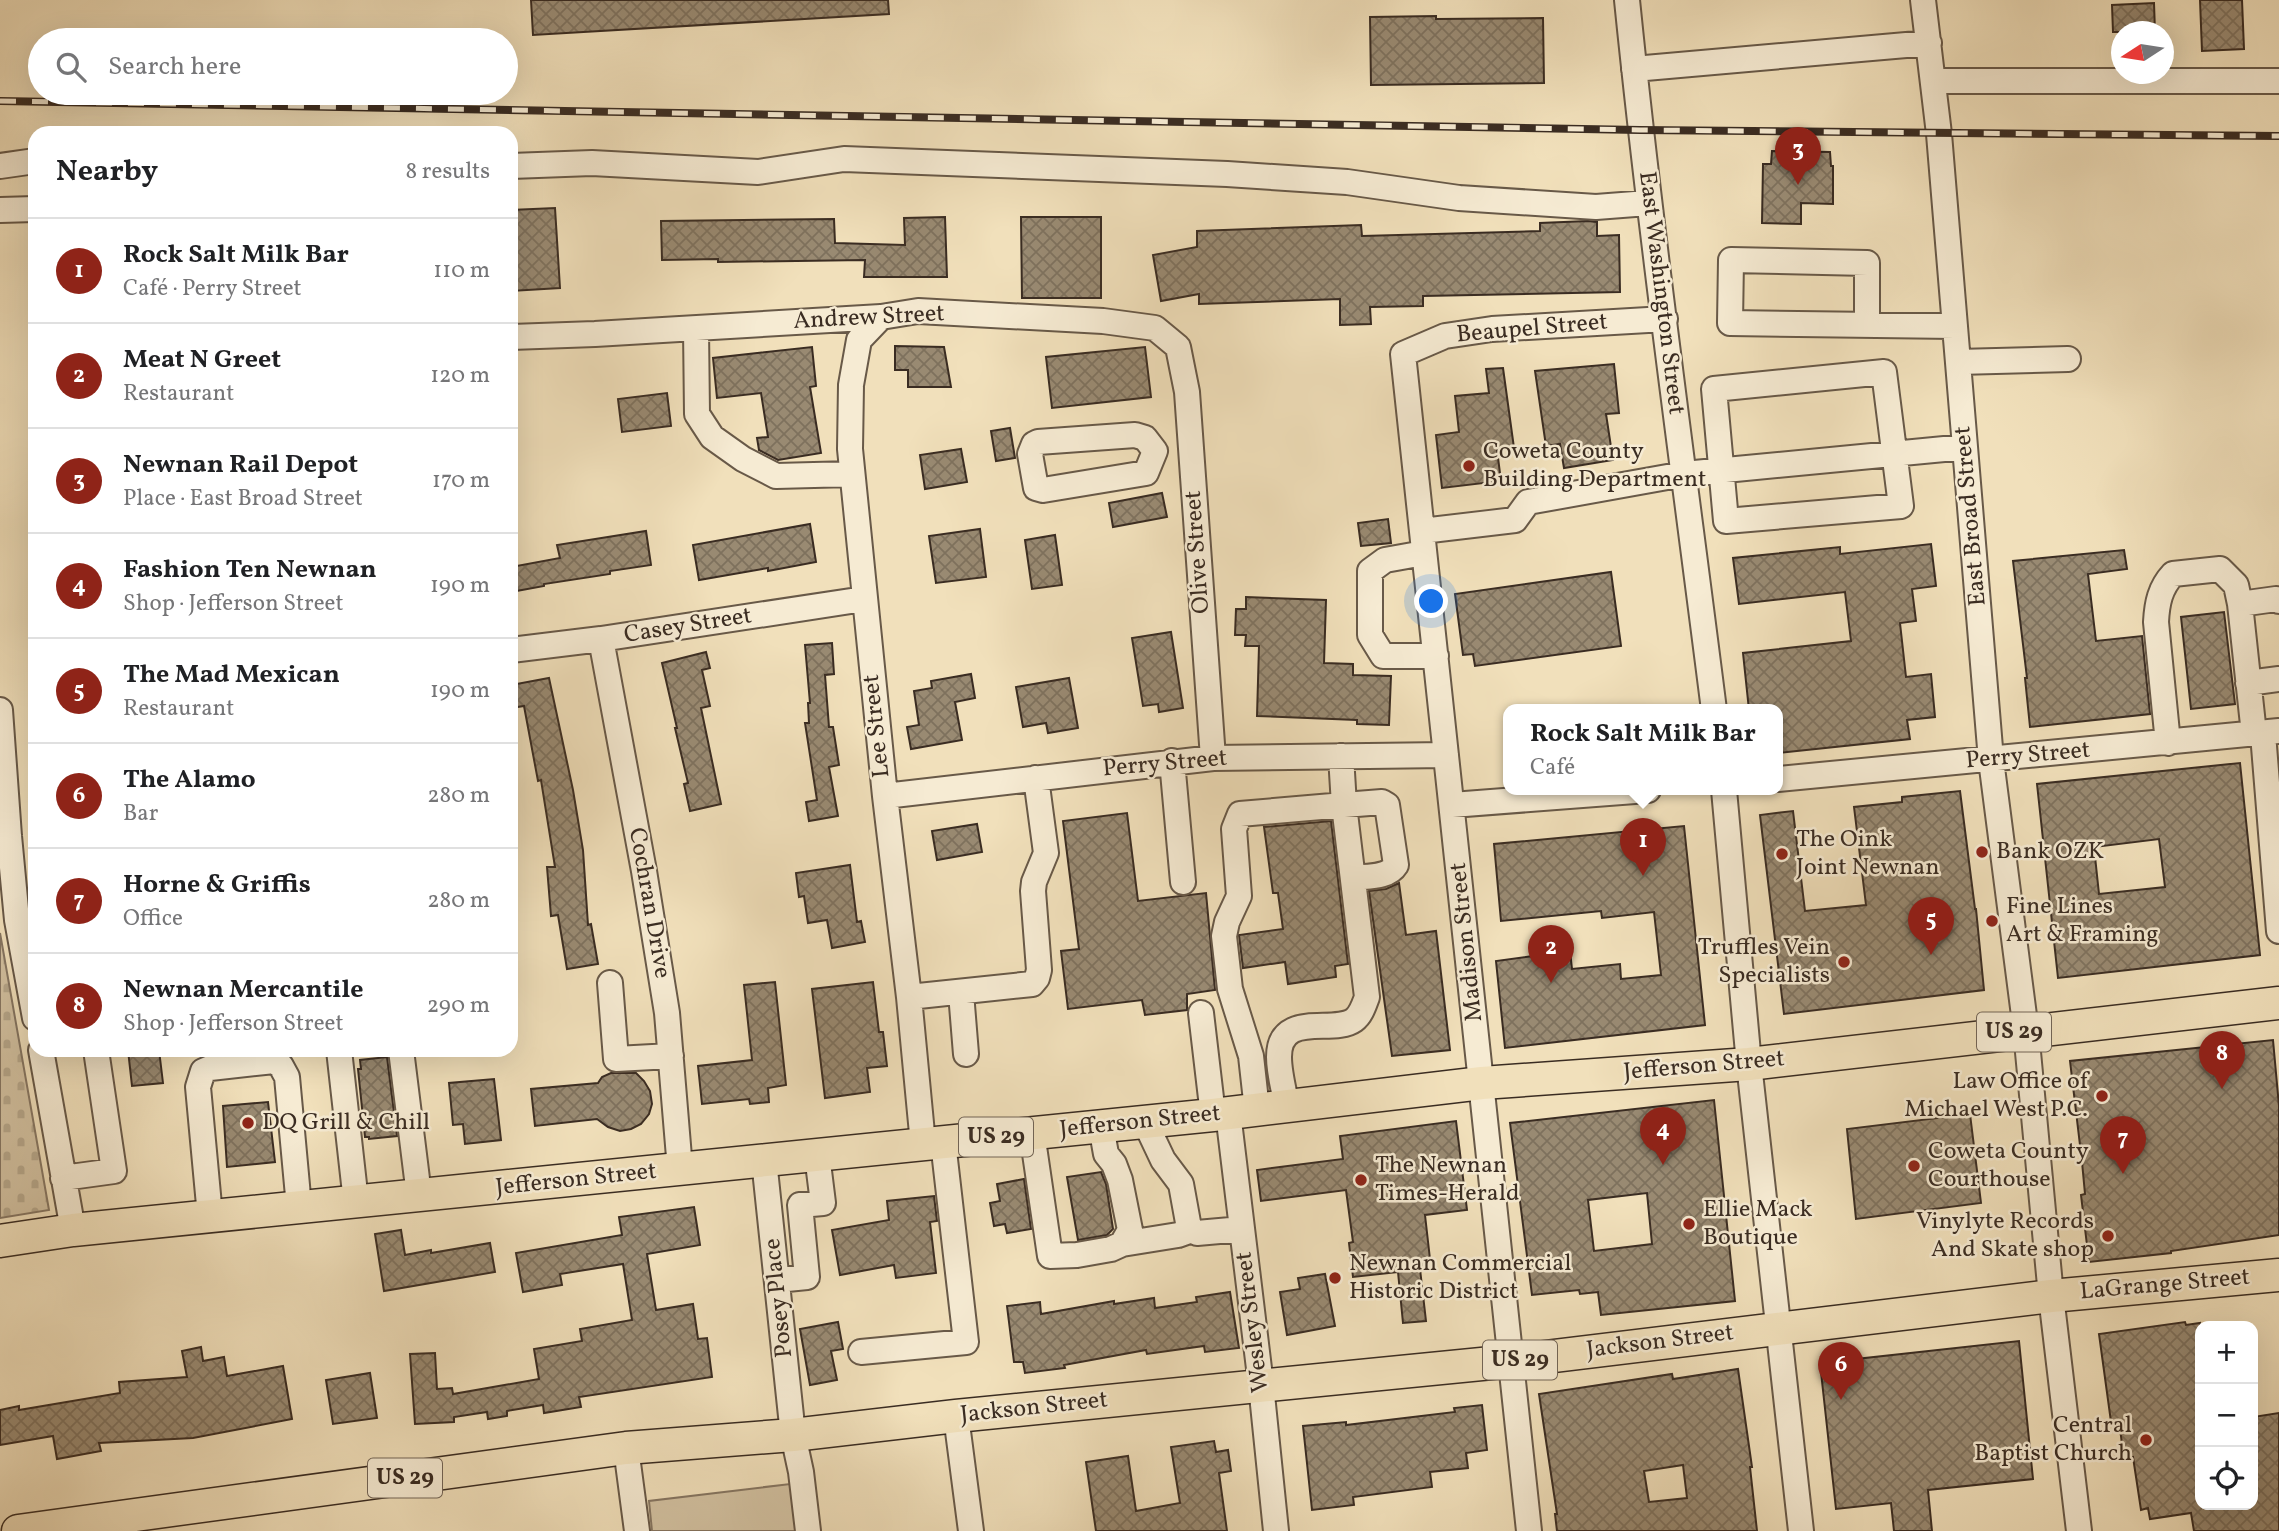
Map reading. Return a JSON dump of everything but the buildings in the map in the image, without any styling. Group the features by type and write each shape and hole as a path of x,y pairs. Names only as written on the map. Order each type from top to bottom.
{"main road":[{"name":"Jefferson Street","path":"0,1241 73,1230 1145,1122 1482,1083 1749,1064 2279,1003"},
{"name":"LaGrange Street","path":"2051,1296 2279,1275"},
{"name":"Jackson Street","path":"18,1531 626,1448 793,1435 956,1416 1512,1361 2051,1296"}],"street":[{"name":"East Washington Street","path":"1627,0 1648,203 1713,704"},
{"name":"East Broad Street","path":"1923,0 1934,81 1991,760 2026,1031 2051,1296 2079,1531"},
{"path":"1634,69 1929,43"},
{"path":"1934,81 2279,81"},
{"path":"518,166 592,163 758,172 844,159 1334,181 1460,198 1596,207 1648,203"},
{"path":"0,166 28,163"},
{"path":"0,211 28,209"},
{"path":"1867,325 1867,263 1731,260 1730,323 1867,325 1955,326"},
{"name":"Andrew Street","path":"518,337 696,329 881,317 918,311 1103,321 1155,328 1178,347"},
{"name":"Lee Street","path":"861,1352 966,1342 909,997 852,474 851,385 859,340 881,317"},
{"name":"Beaupel Street","path":"1403,354 1445,336 1492,329 1665,319"},
{"path":"696,329 697,414 712,437 743,459 776,475 852,474"},
{"name":"Olive Street","path":"1178,347 1187,393 1213,758"},
{"name":"Madison Street","path":"1403,354 1529,1531"},
{"path":"1958,362 2068,359"},
{"path":"1674,392 1884,372 1901,506 1726,521 1714,389"},
{"path":"1135,435 1145,438 1155,451 1146,473 1043,489 1035,488 1034,485 1030,454 1034,444 1038,442 1135,435"},
{"path":"1436,656 1383,656 1370,635 1370,571 1385,560 1423,542 1515,520 1528,502 1684,474 1965,447"},
{"path":"1155,451 1191,449"},
{"path":"2168,743 2156,622 2157,605 2164,583 2173,574 2220,569 2236,585 2248,683 2265,733 2274,794 2279,931"},
{"name":"Casey Street","path":"518,649 864,599"},
{"path":"2240,604 2276,599 2279,601"},
{"name":"Cochran Drive","path":"601,639 667,1013 680,1169"},
{"path":"2248,683 2279,679"},
{"path":"0,710 5,855 28,966"},
{"name":"Perry Street","path":"1783,779 2265,733"},
{"name":"Perry Street","path":"885,796 1213,758 1446,755"},
{"path":"1246,1111 1279,1057 1281,1044 1289,1033 1300,1027 1352,1022 1360,1014 1367,997 1344,805 1341,756"},
{"path":"1172,761 1183,882"},
{"path":"909,997 1032,984 1037,978 1039,970 1033,891 1046,852 1036,778"},
{"path":"1452,805 1583,795"},
{"path":"1724,795 1749,1064 1801,1531"},
{"path":"1246,1111 1251,1056 1230,989 1224,936 1240,887 1234,829 1240,814 1382,802 1387,805 1392,827 1396,865 1385,874 1353,878"},
{"path":"610,983 616,1059 671,1056"},
{"path":"961,993 966,1054"},
{"path":"1201,1013 1246,1111"},
{"path":"42,1057 73,1230"},
{"path":"63,1178 114,1171 97,1057"},
{"path":"340,1057 356,1202"},
{"path":"402,1057 419,1195"},
{"path":"210,1216 199,1078 203,1071 210,1068 274,1061 281,1066 286,1077 299,1207"},
{"name":"Wesley Street","path":"1246,1111 1242,1229 1276,1531"},
{"path":"1145,1122 1163,1160 1181,1184 1189,1228 1197,1233 1242,1229"},
{"path":"1101,1126 1107,1154 1120,1180 1130,1230 1122,1244"},
{"path":"1032,1133 1050,1256 1111,1249 1122,1244 1178,1235 1192,1230"},
{"path":"777,1280 807,1277 800,1205 823,1203 817,1155"},
{"name":"Posey Place","path":"764,1160 793,1435 801,1472 807,1531"},
{"path":"956,1416 971,1531"},
{"path":"626,1448 637,1531"}],"green space":[{"path":"0,933 49,1210 0,1218"},
{"path":"790,1484 796,1531 652,1531 649,1501"}],"railway":[{"path":"0,101 28,101"},
{"path":"226,105 1640,130 2279,136"}],"place":[{"name":"Newnan Rail Depot","path":"1798,185"},
{"name":"Coweta County Building Department","path":"1469,466"},
{"name":"Bank OZK","path":"1982,852"},
{"name":"The Oink Joint Newnan","path":"1782,854"},
{"name":"Rock Salt Milk Bar","path":"1643,876"},
{"name":"Fine Lines Art & Framing","path":"1992,921"},
{"name":"The Mad Mexican","path":"1931,955"},
{"name":"Truffles Vein Specialists","path":"1844,962"},
{"name":"Meat N Greet","path":"1551,983"},
{"name":"Newnan Mercantile","path":"2222,1089"},
{"name":"Law Office of Michael West P.C.","path":"2102,1096"},
{"name":"DQ Grill & Chill","path":"248,1123"},
{"name":"Fashion Ten Newnan","path":"1663,1165"},
{"name":"Coweta County Courthouse","path":"1914,1166"},
{"name":"Horne & Griffis","path":"2123,1174"},
{"name":"The Newnan Times-Herald","path":"1361,1180"},
{"name":"Ellie Mack Boutique","path":"1689,1224"},
{"name":"Vinylyte Records And Skate shop","path":"2108,1236"},
{"name":"Newnan Commercial Historic District","path":"1335,1278"},
{"name":"The Alamo","path":"1841,1400"},
{"name":"Central Baptist Church","path":"2146,1440"}]}
